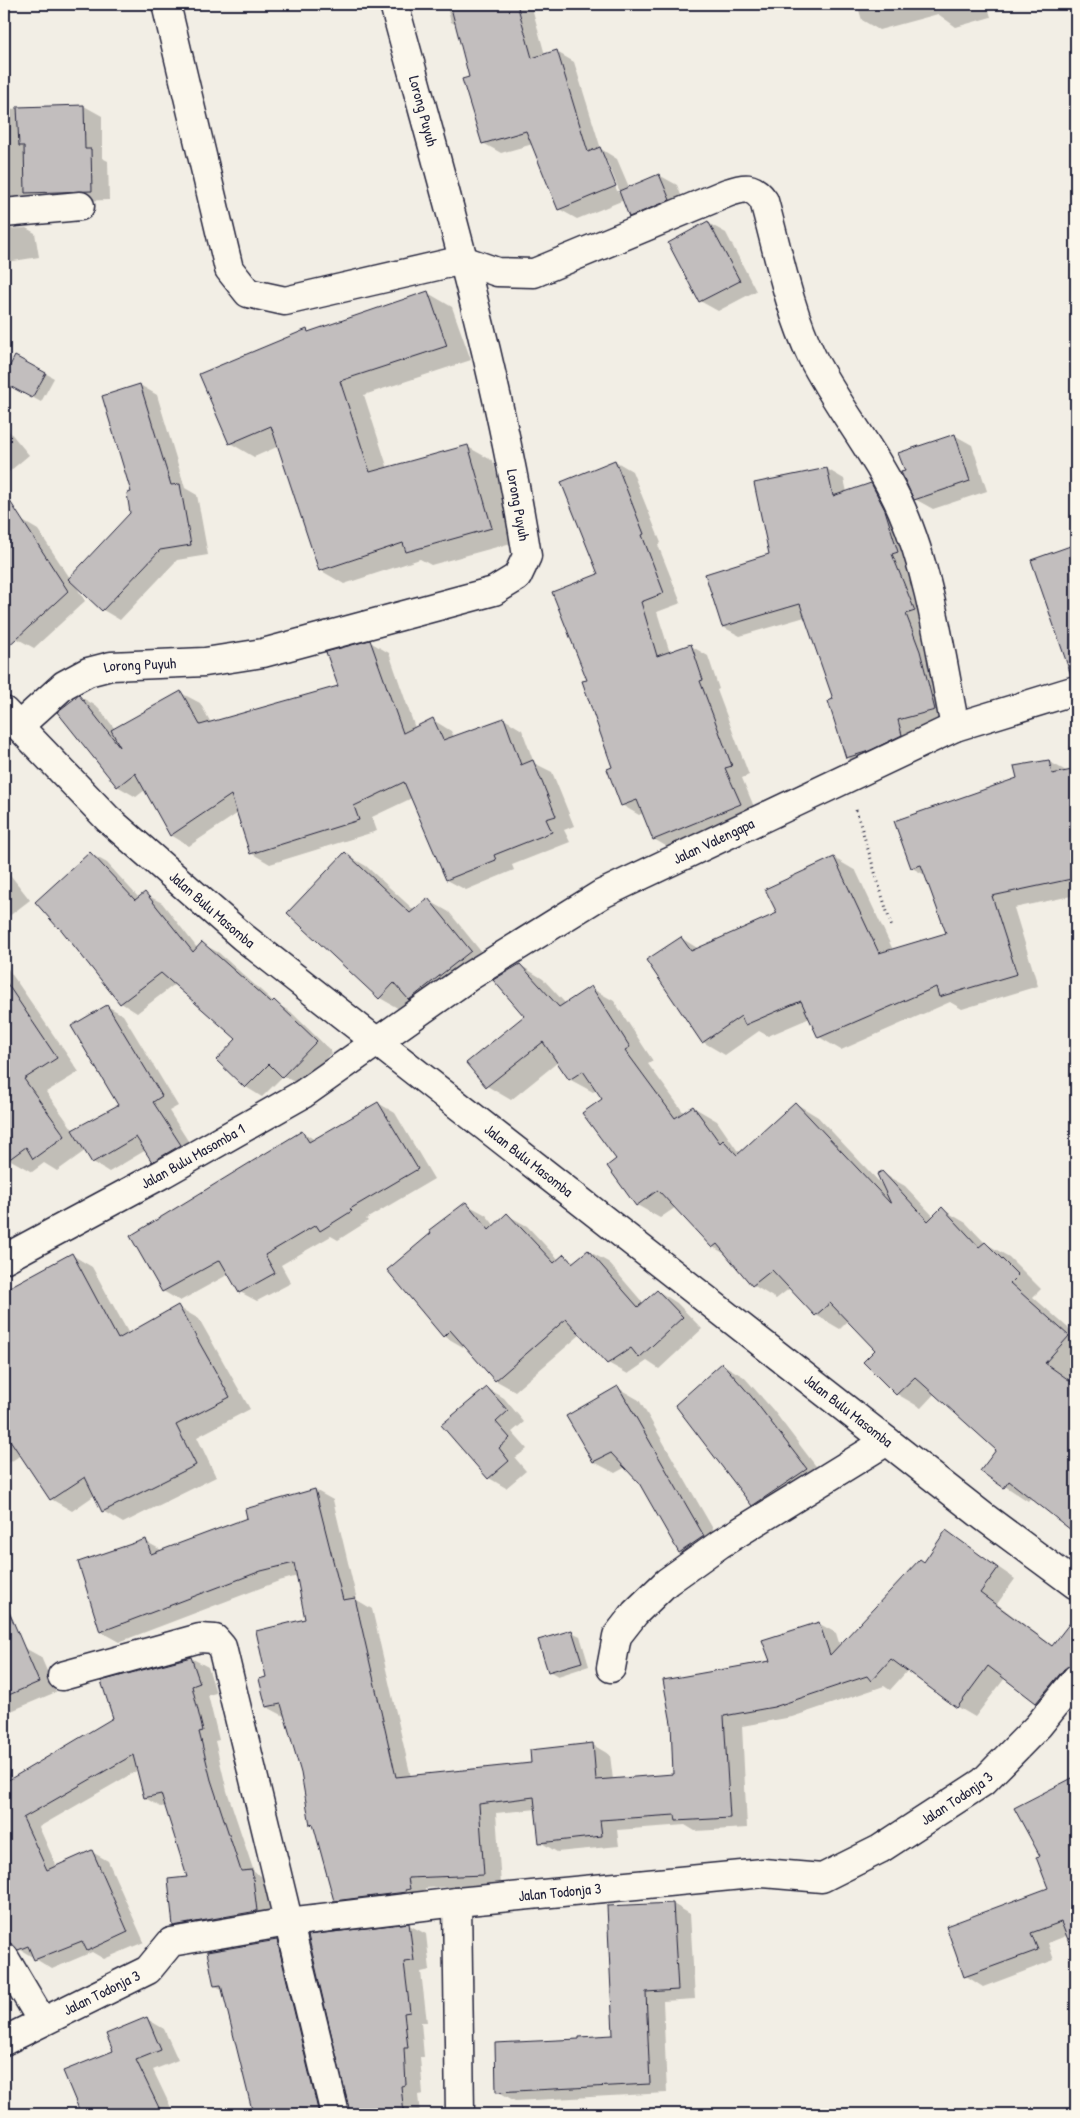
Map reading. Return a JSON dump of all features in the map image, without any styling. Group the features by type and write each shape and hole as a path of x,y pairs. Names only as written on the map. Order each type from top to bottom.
{"street":[{"path":"166,4 230,269 248,293 285,301 463,260 497,272 534,273 736,190 745,187 757,192 764,202 800,328 812,356 832,393 870,448 902,510 924,576 955,727"},
{"name":"Lorong Puyuh","path":"11,719 88,672 110,666 204,662 263,653 494,591 517,577 527,556 498,404 463,260 394,4"},
{"path":"4,213 80,206"},
{"name":"Jalan Valengapa","path":"375,1042 470,976 602,894 955,727 1076,690"},
{"name":"Jalan Bulu Masomba","path":"11,719 108,818 242,938 984,1517 1076,1585"},
{"name":"Jalan Bulu Masomba 1","path":"4,1259 164,1173 303,1094 375,1042"},
{"path":"611,1668 617,1636 635,1613 667,1582 720,1544 887,1441"},
{"path":"62,1676 200,1638 215,1639 222,1647 335,2114"},
{"name":"Jalan Todonja 3","path":"4,2041 42,2021 123,1984 148,1970 171,1942 288,1922 457,1902 763,1873 822,1878 880,1849 983,1782 1038,1726 1076,1679"},
{"path":"457,1902 460,2114"},
{"path":"4,1957 42,2021"}],"path":[{"path":"847,778 892,928"}],"building":[{"path":"450,4 517,4 532,58 557,50 588,152 600,147 616,186 558,210 526,131 482,144 462,79 469,77"},
{"path":"84,105 85,149 91,149 92,191 25,193 24,146 19,146 17,107"},
{"path":"659,174 670,200 629,217 619,191"},
{"path":"708,221 740,281 699,302 668,243"},
{"path":"428,291 447,346 340,381 370,472 468,445 492,528 406,552 403,543 319,571 271,426 229,444 199,374 307,329 308,332"},
{"path":"15,356 46,373 32,398 4,383 4,377"},
{"path":"140,384 171,485 180,484 191,545 160,550 102,611 68,579 130,513 127,493 131,492 102,396"},
{"path":"955,434 970,481 914,500 901,472 905,471 898,453"},
{"path":"615,460 644,534 642,535 664,593 641,602 657,656 691,644 703,680 700,681 732,766 725,768 741,804 653,840 637,800 621,806 607,769 612,767 582,681 587,680 552,592 598,574 561,482"},
{"path":"827,468 833,496 871,483 885,510 898,552 892,554 915,611 906,614 920,651 935,710 898,720 902,735 869,751 846,758 828,701 833,699 800,604 722,627 705,574 769,554 754,483"},
{"path":"4,492 68,591 4,650"},
{"path":"1076,544 1076,675 1071,675 1031,560"},
{"path":"370,640 403,733 433,718 443,740 504,718 521,765 533,760 556,816 546,819 552,832 494,855 496,860 446,880 404,782 354,806 359,820 250,854 231,795 170,836 135,773 117,787 57,712 79,695 120,747 111,730 181,691 200,725 338,686 326,652"},
{"path":"1049,760 1052,774 1072,770 1076,788 1076,878 992,896 1017,974 939,997 936,987 818,1038 801,1001 745,1025 741,1016 702,1043 646,960 681,937 691,951 777,913 765,889 834,857 879,953 946,933 921,865 911,868 894,821 1017,778 1014,766"},
{"path":"90,852 135,900 145,892 193,952 202,942 271,1003 274,1000 317,1041 282,1077 269,1064 245,1088 216,1060 236,1039 161,973 120,1004 59,927 35,902"},
{"path":"345,852 410,913 428,898 471,951 409,1000 394,983 379,999 287,913"},
{"path":"520,964 559,1007 591,986 630,1047 625,1050 675,1118 693,1106 720,1143 723,1140 737,1155 795,1102 891,1204 877,1174 882,1171 928,1221 942,1207 979,1247 985,1242 1018,1275 1010,1283 1069,1336 1045,1363 1076,1385 1076,1534 1009,1481 1004,1488 980,1471 996,1450 915,1377 896,1395 863,1362 875,1350 830,1303 815,1316 772,1270 752,1286 717,1244 712,1248 658,1190 636,1206 607,1166 616,1159 582,1113 602,1099 583,1071 569,1080 543,1042 486,1087 466,1063 524,1016 493,980"},
{"path":"4,979 57,1058 24,1079 65,1136 33,1159 26,1147 4,1163"},
{"path":"107,1005 162,1096 153,1102 181,1145 152,1162 136,1137 92,1163 72,1130 118,1105 71,1026"},
{"path":"378,1102 418,1169 350,1209 352,1211 320,1231 316,1225 265,1255 275,1273 239,1293 220,1260 162,1292 130,1236 302,1131 309,1142"},
{"path":"466,1202 489,1230 507,1213 554,1263 564,1254 572,1263 588,1250 638,1307 657,1290 683,1317 639,1358 631,1348 607,1364 566,1319 495,1381 450,1330 443,1337 387,1270 431,1233 429,1230"},
{"path":"72,1253 118,1339 178,1305 230,1397 176,1425 196,1465 102,1512 85,1477 50,1500 4,1431 4,1290"},
{"path":"722,1363 751,1396 807,1469 752,1506 675,1405"},
{"path":"618,1386 704,1536 679,1553 639,1483 611,1453 593,1462 566,1416"},
{"path":"487,1387 508,1411 496,1422 510,1438 499,1448 509,1461 488,1479 441,1425"},
{"path":"315,1489 343,1600 355,1598 396,1777 531,1763 530,1750 593,1743 596,1780 673,1774 671,1723 663,1680 770,1661 762,1640 819,1622 830,1655 920,1559 924,1562 946,1530 998,1568 980,1593 1052,1646 1076,1615 1076,1664 1064,1669 1036,1703 988,1666 957,1708 891,1659 871,1681 867,1676 774,1707 724,1716 730,1818 676,1821 675,1815 600,1820 602,1836 539,1843 534,1797 479,1804 484,1875 408,1878 410,1889 405,1890 406,1892 334,1901 313,1824 310,1825 301,1773 281,1704 266,1707 259,1679 266,1677 256,1631 305,1619 294,1563 261,1571 100,1632 78,1562 146,1539 151,1554 247,1518 245,1509"},
{"path":"4,1600 39,1682 4,1697"},
{"path":"572,1630 582,1662 548,1672 538,1640"},
{"path":"191,1657 200,1683 192,1686 203,1731 199,1732 211,1780 241,1871 252,1870 257,1911 173,1926 168,1879 187,1877 161,1794 144,1798 133,1755 23,1818 47,1870 92,1850 128,1932 87,1951 82,1941 34,1960 28,1946 18,1950 10,1943 4,1929 4,1775 7,1781 113,1718 101,1681"},
{"path":"1076,1776 1076,1954 1074,1955 1061,1922 1031,1933 1038,1950 964,1977 946,1926 1048,1888 1036,1857 1040,1856 1014,1808"},
{"path":"673,1903 678,1990 646,1992 650,2084 496,2092 495,2043 579,2039 579,2037 613,2035 607,1906"},
{"path":"409,1923 414,1961 404,1962 410,2012 404,2013 408,2048 404,2048 406,2085 401,2086 404,2114 350,2114 308,1935"},
{"path":"277,1940 319,2114 253,2114 221,1985 214,1986 207,1952"},
{"path":"147,2017 161,2050 136,2060 162,2114 81,2114 63,2071 113,2051 106,2034"}]}
